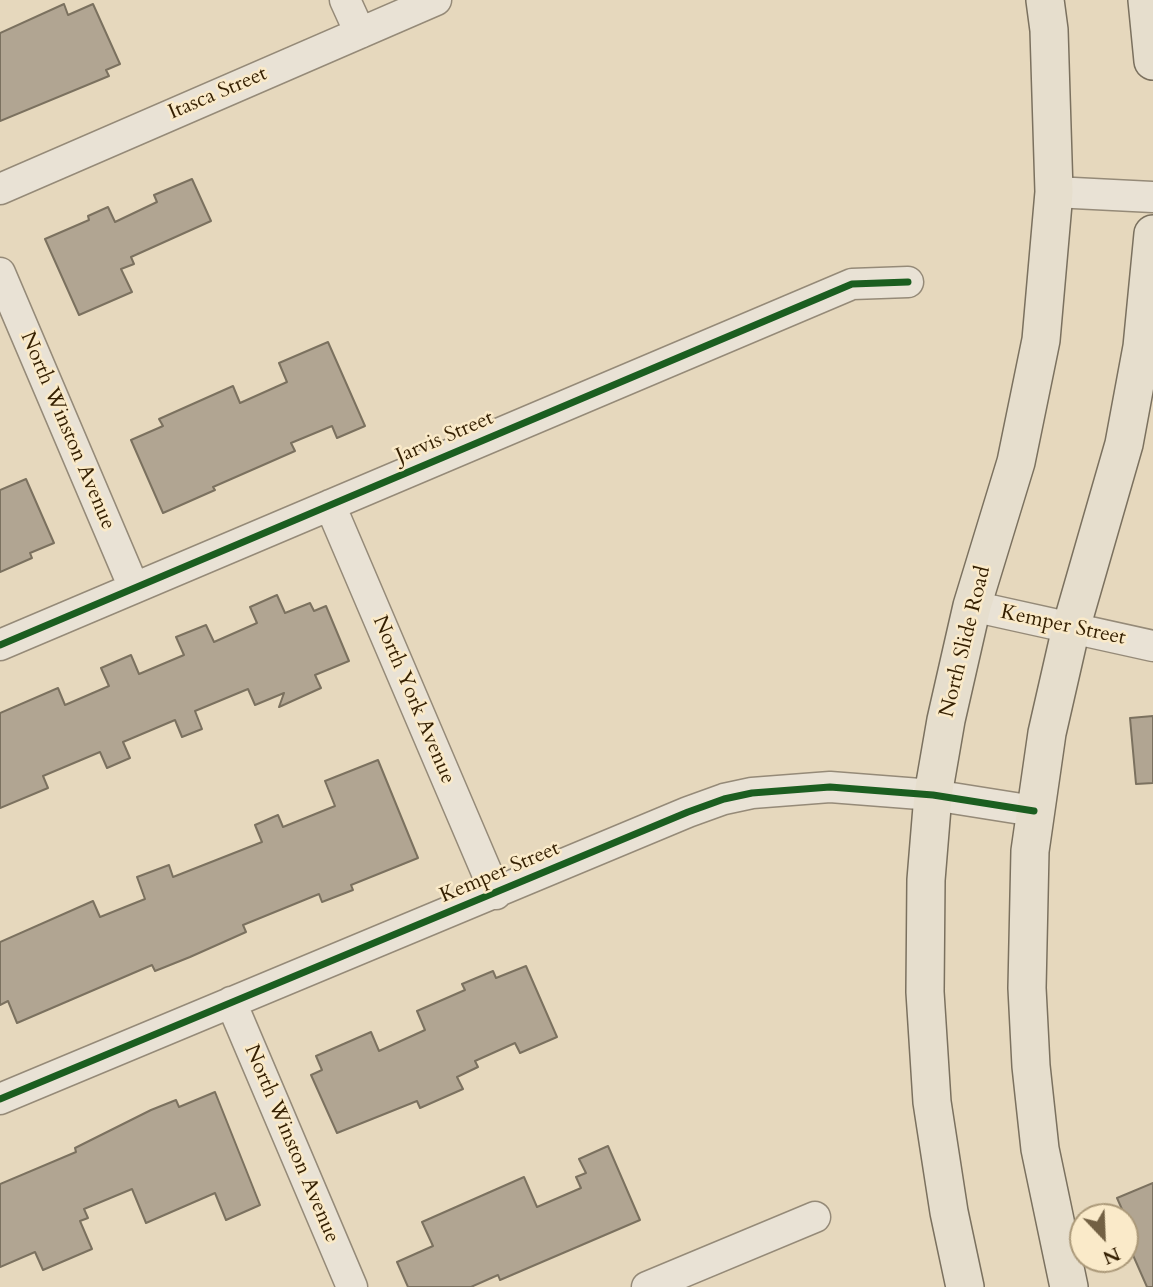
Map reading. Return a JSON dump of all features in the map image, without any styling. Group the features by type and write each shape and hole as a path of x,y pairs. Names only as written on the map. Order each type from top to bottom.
{"main road":[{"name":"North Slide Road","path":"965,1287 949,1212 932,1102 925,978 926,880 933,795 946,720 972,606 1031,400 1041,340 1054,192 1049,30 1045,0"},
{"path":"1147,0 1153,61"},
{"path":"1069,1287 1040,1149 1031,1066 1027,909 1034,811 1042,759 1071,628 1124,444 1142,347 1153,234"}],"street":[{"path":"345,0 360,33"},
{"name":"Itasca Street","path":"0,189 436,0"},
{"path":"1054,192 1153,197"},
{"name":"North Winston Avenue","path":"0,274 134,588"},
{"name":"Jarvis Street","path":"0,645 852,284 908,282"},
{"name":"North York Avenue","path":"330,505 496,894"},
{"name":"Kemper Street","path":"972,606 1153,646"},
{"name":"Kemper Street","path":"0,1099 496,894 688,811 752,793 830,786 933,795 1034,811"},
{"name":"North Winston Avenue","path":"231,1002 352,1287"},
{"path":"647,1287 815,1217"}],"building":[{"path":"64,4 68,15 93,4 120,64 106,70 109,76 0,121 0,33"},
{"path":"192,179 211,221 131,257 134,264 121,269 132,292 79,315 45,239 89,220 88,216 108,207 115,222 157,202 154,195"},
{"path":"328,342 365,426 337,438 332,426 291,443 295,451 213,487 215,490 163,513 131,440 163,426 159,419 233,386 240,403 287,382 279,363"},
{"path":"26,479 54,543 30,553 32,558 0,572 0,490"},
{"path":"277,595 285,613 310,603 314,611 326,606 349,661 315,675 321,688 279,707 284,693 255,705 248,689 195,711 202,729 182,737 175,720 123,742 130,758 107,768 100,752 43,776 48,788 0,808 0,713 58,688 65,705 109,686 101,668 131,655 139,674 184,655 176,637 206,625 214,642 257,623 250,607"},
{"path":"1153,716 1153,783 1136,784 1130,718"},
{"path":"378,760 418,858 351,885 353,890 322,902 319,894 243,925 246,932 190,957 155,971 152,965 17,1023 8,1001 0,1005 0,942 93,901 100,917 145,899 137,877 169,865 173,877 262,842 255,825 278,815 283,827 335,806 325,781"},
{"path":"526,966 557,1037 520,1053 515,1043 475,1061 478,1067 457,1077 463,1089 420,1108 417,1101 337,1133 311,1075 322,1070 316,1056 371,1032 379,1051 425,1030 417,1011 465,990 462,984 493,971 496,978"},
{"path":"215,1092 260,1205 226,1220 215,1193 146,1223 132,1189 84,1209 88,1218 80,1221 92,1249 43,1270 35,1252 0,1267 0,1184 76,1152 75,1148 151,1110 176,1100 179,1107"},
{"path":"608,1146 640,1220 500,1280 498,1275 471,1287 408,1287 397,1262 433,1246 422,1222 524,1177 537,1207 581,1188 576,1177 586,1173 579,1159"},
{"path":"1153,1183 1153,1287 1147,1287 1139,1269 1139,1203 1119,1203 1117,1198"}],"cycle path":[{"path":"0,645 852,284 908,282"},
{"path":"0,1099 724,799 752,793 830,787 933,795 1034,811"}]}
